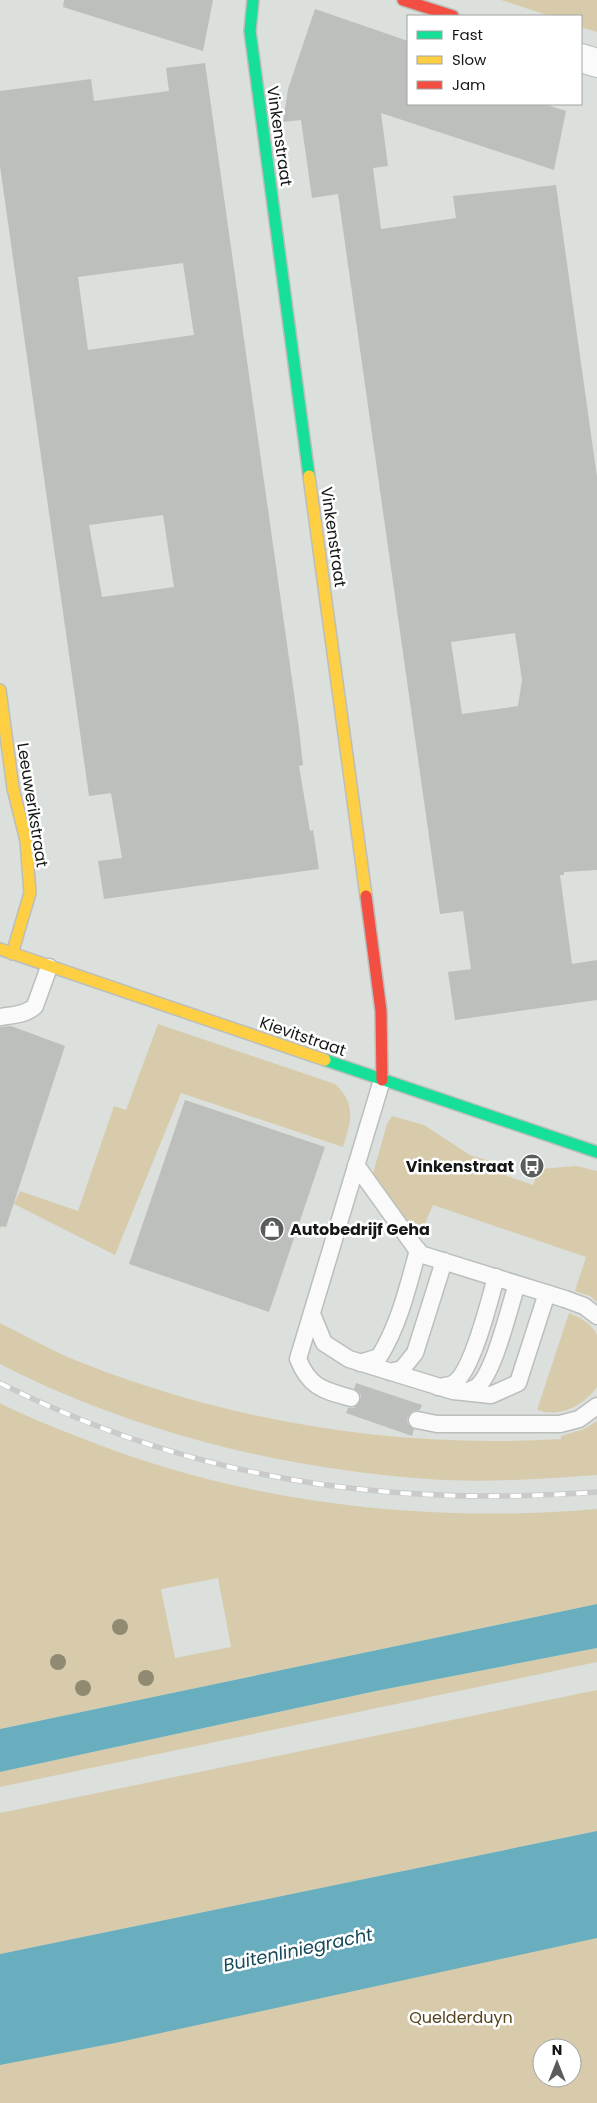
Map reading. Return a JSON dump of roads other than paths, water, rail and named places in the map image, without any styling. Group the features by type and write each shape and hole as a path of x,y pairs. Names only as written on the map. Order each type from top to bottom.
{"street":[{"name":"Vinkenstraat","path":"253,0 250,31 381,1011 382,1080"},
{"path":"403,0 450,15"},
{"path":"582,58 597,63"},
{"name":"Leeuwerikstraat","path":"0,690 13,788 26,841 30,893 12,954"},
{"name":"Kievitstraat","path":"0,949 597,1152"}],"lane":[{"path":"0,1017 22,1014 35,1006 49,967"},
{"path":"351,1398 324,1390 305,1374 298,1359 382,1080"},
{"path":"356,1165 420,1254 547,1293 584,1306 597,1316"},
{"path":"360,1362 379,1357 389,1340 400,1313 418,1250"},
{"path":"390,1372 402,1369 415,1353 444,1261"},
{"path":"438,1387 454,1383 466,1367 477,1339 496,1277"},
{"path":"464,1392 478,1386 487,1374 496,1353 517,1284"},
{"path":"312,1314 324,1343 349,1359 438,1387 492,1396 518,1383 547,1293"},
{"path":"417,1420 437,1424 560,1424 579,1419 597,1406"}],"water":[{"path":"597,1604 597,1648 376,1691 0,1772 0,1729"},
{"name":"Buitenliniegracht","path":"597,1831 597,1938 115,2043 0,2065 0,1954"}],"railway":[{"path":"0,1383 72,1416 144,1443 217,1464 291,1480 366,1490 442,1495 519,1496 597,1492"}],"place":[{"name":"Vinkenstraat","path":"532,1166"},
{"name":"Autobedrijf Geha","path":"272,1229"}],"park label":[{"name":"Quelderduyn","path":"461,2017"}]}
